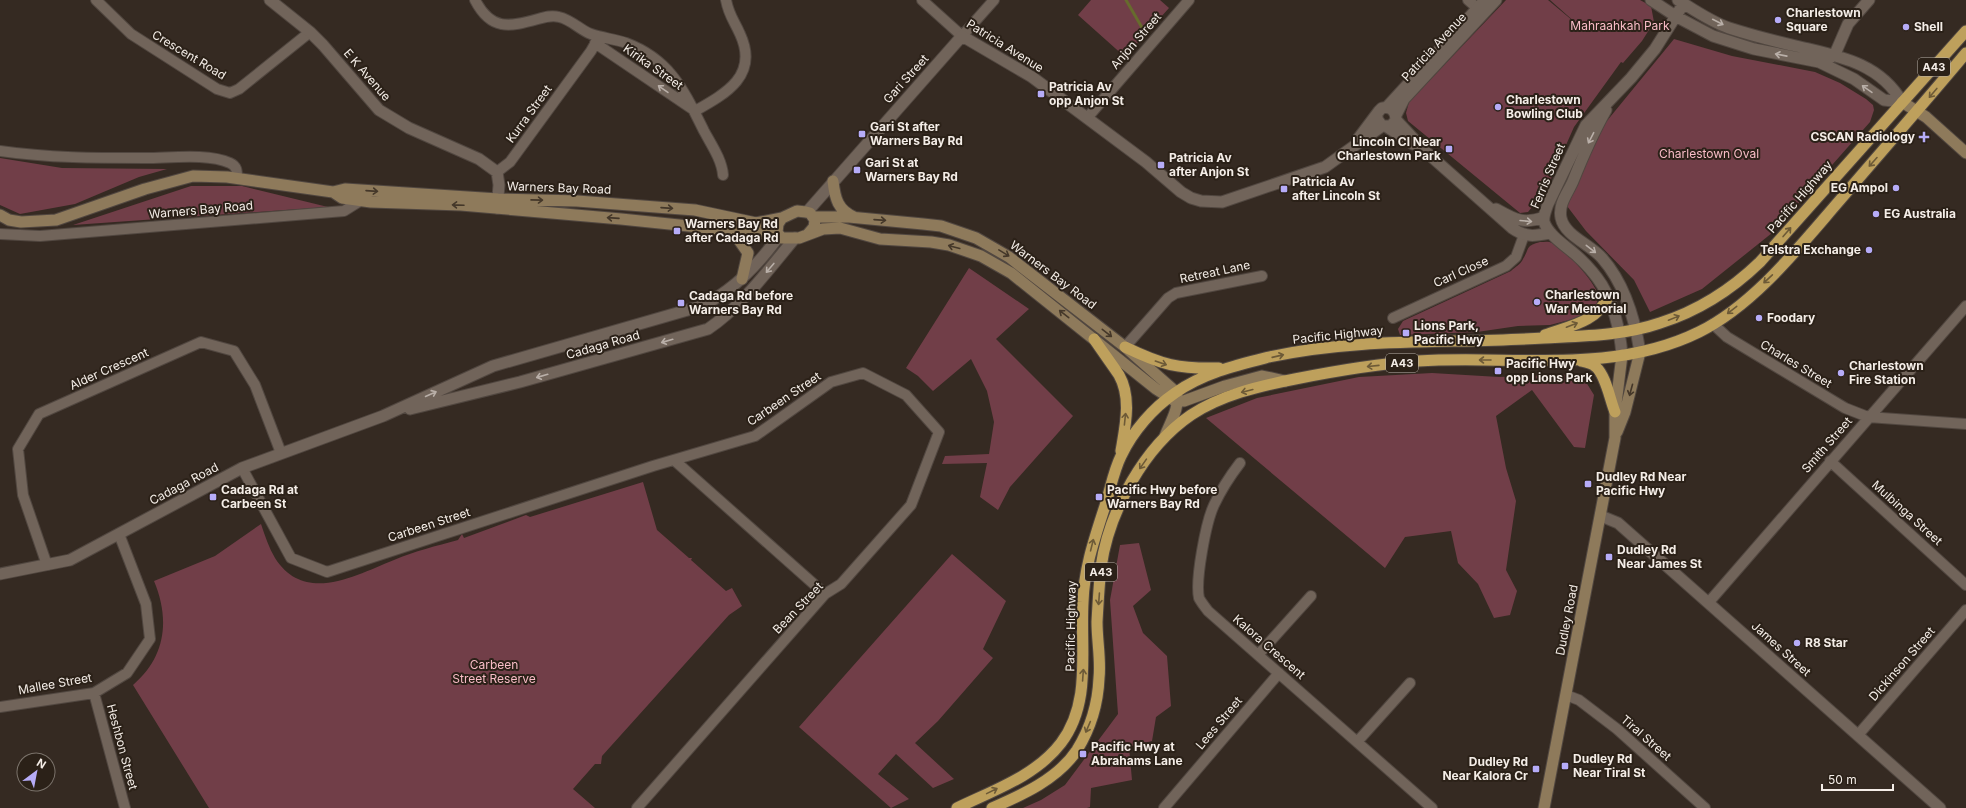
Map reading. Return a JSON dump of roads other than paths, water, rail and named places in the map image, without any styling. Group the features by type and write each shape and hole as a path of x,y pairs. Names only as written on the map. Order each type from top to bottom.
{"highway":[{"name":"Pacific Highway","path":"957,808 1035,768 1052,754 1066,735 1079,703 1084,675 1082,604 1086,570 1092,542 1120,458 1133,435 1143,422 1174,397 1198,380 1227,368 1289,353 1344,345 1535,339 1606,335 1659,324 1696,308 1724,292 1747,274 1768,254 1966,31"},
{"name":"A43","path":"992,808 1018,796 1052,776 1076,750 1089,725 1097,700 1100,676 1097,626 1102,565 1112,525 1130,486 1141,467 1165,436 1201,408 1237,393 1285,381 1351,368 1418,361 1574,359 1622,355 1640,352 1697,333 1713,324 1750,296 1775,273 1918,111 1966,53"},
{"path":"1535,339 1591,318 1602,309 1608,297"},
{"path":"1094,339 1119,376 1124,389 1126,410 1120,458"},
{"path":"1125,347 1148,358 1176,367 1227,368"},
{"path":"1574,359 1589,363 1596,367 1606,385 1615,412"}],"main road":[{"path":"1902,102 1918,111 1966,153"},
{"name":"Warners Bay Road","path":"0,215 9,220 39,222 56,220 170,181 193,176 237,178 333,192 345,189 497,204 795,238 823,229 840,228 880,239 931,242 965,250 981,256 1011,273 1094,339 1174,397"},
{"path":"833,181 834,195 839,207 856,218"},
{"name":"Warners Bay Road","path":"333,192 342,198 360,201 461,205 577,201 695,210 756,223 782,218 792,213 941,226 976,238 1009,257 1125,347 1174,397"},
{"path":"808,234 814,227 815,220 810,215"},
{"path":"778,235 778,224 782,218"},
{"path":"732,230 748,253 742,279"},
{"name":"Dudley Road","path":"1615,438 1625,412 1640,352"},
{"name":"Dudley Road","path":"1544,808 1615,438 1615,412 1622,355"},
{"path":"1165,436 1174,397 1189,399 1225,386 1262,376 1285,381"}],"street":[{"name":"Crescent Road","path":"96,0 131,34 217,89 227,92 236,91 243,87 310,32"},
{"name":"E K Avenue","path":"271,0 324,45 379,110 409,128 474,156 498,172"},
{"name":"Kirika Street","path":"475,0 486,16 498,24 514,25 546,16 558,16 572,22 695,111"},
{"path":"695,111 728,92 737,81 746,60 745,47 740,33 730,16 726,0"},
{"name":"Patricia Avenue","path":"922,0 962,36 1032,77 1146,162 1180,192 1191,198 1209,203 1228,200 1325,167 1385,127"},
{"name":"Gari Street","path":"810,215 833,181 994,0"},
{"name":"Anjon Street","path":"1087,118 1189,0"},
{"path":"1468,0 1482,7"},
{"name":"Patricia Avenue","path":"1387,107 1482,7 1496,0"},
{"path":"1651,0 1677,17 1713,36 1735,44 1780,56 1819,62 1854,79 1884,100 1902,102"},
{"path":"1819,62 1825,61 1835,54 1848,24 1869,0"},
{"path":"1681,2 1727,27 1769,40 1835,54 1861,65 1894,88 1902,102"},
{"name":"Ferris Street","path":"1622,355 1620,332 1608,297 1589,268 1552,233 1544,221 1544,217 1548,204 1582,132 1655,49 1677,17 1681,2"},
{"name":"Patricia Avenue","path":"1396,117 1404,100 1482,7"},
{"name":"Kirika Street","path":"597,40 610,38 630,45 660,61 671,72 695,111 720,164 722,175"},
{"name":"Kurra Street","path":"498,172 510,162 597,40"},
{"name":"Ferris Street","path":"1617,92 1583,154 1562,205 1561,217 1568,230 1601,257 1606,264 1627,302 1636,329 1640,352"},
{"path":"1425,151 1385,127 1377,119 1377,115 1382,108 1387,107 1395,111 1396,117 1425,151 1500,219 1524,236 1531,237 1552,233"},
{"name":"Patricia Avenue","path":"1347,152 1377,115"},
{"path":"1385,127 1391,126 1396,117"},
{"path":"0,151 66,157 196,158 220,160 234,165 237,169 237,178"},
{"path":"497,204 498,172"},
{"name":"Warners Bay Road","path":"0,234 40,236 344,211 360,201"},
{"path":"1483,203 1522,221 1532,221 1544,217"},
{"path":"39,222 40,236"},
{"name":"Cadaga Road","path":"0,574 70,560 242,468 383,416 493,366 705,305 733,288 764,257 778,235"},
{"name":"Carl Close","path":"1392,318 1506,266 1516,257 1524,236"},
{"name":"Cadaga Road","path":"383,416 520,382 708,329 725,318 740,303 795,238"},
{"name":"Retreat Lane","path":"1125,347 1159,308 1183,290 1262,276"},
{"name":"Smith Street","path":"1708,602 1966,306"},
{"name":"Charles Street","path":"1713,324 1727,337 1838,404 1868,417 1966,424"},
{"name":"Alder Crescent","path":"47,565 23,495 18,449 39,414 201,342 234,351 255,385 281,453"},
{"name":"Carbeen Street","path":"242,468 291,558 327,572 674,460 756,436 831,382 863,373 906,395"},
{"name":"Bean Street","path":"637,808 826,594 841,584 911,505 939,432 906,395"},
{"path":"674,460 826,594"},
{"name":"Mulbinga Street","path":"1830,461 1966,585"},
{"name":"Kalora Crescent","path":"1240,463 1225,484 1214,506 1208,524 1199,585 1200,599 1208,611 1432,808"},
{"name":"James Street","path":"1601,516 1618,523 1940,808"},
{"name":"Mallee Street","path":"0,707 94,693 127,673 150,639 146,604 119,534"},
{"path":"1258,655 1311,596"},
{"name":"Dickinson Street","path":"1858,735 1966,610"},
{"name":"Lees Street","path":"1164,808 1279,673"},
{"path":"1356,742 1410,683"},
{"name":"Heshbon Street","path":"94,693 125,808"},
{"name":"Tiral Street","path":"1566,695 1579,700 1617,729 1705,808"}],"waterway":[{"path":"1126,0 1144,31"}],"place":[{"name":"Charlestown Square","path":"1778,20"},
{"name":"Shell","path":"1906,27"},
{"name":"Patricia Av opp Anjon St","path":"1041,94"},
{"name":"Charlestown Bowling Club","path":"1498,107"},
{"name":"Gari St after Warners Bay Rd","path":"862,134"},
{"name":"CSCAN Radiology","path":"1924,137"},
{"name":"Lincoln Cl Near Charlestown Park","path":"1449,149"},
{"name":"Patricia Av after Anjon St","path":"1161,165"},
{"name":"Gari St at Warners Bay Rd","path":"857,170"},
{"name":"EG Ampol","path":"1896,188"},
{"name":"Patricia Av after Lincoln St","path":"1284,189"},
{"name":"EG Australia","path":"1876,214"},
{"name":"Warners Bay Rd after Cadaga Rd","path":"677,231"},
{"name":"Telstra Exchange","path":"1869,250"},
{"name":"Charlestown War Memorial","path":"1537,302"},
{"name":"Cadaga Rd before Warners Bay Rd","path":"681,303"},
{"name":"Foodary","path":"1759,318"},
{"name":"Lions Park, Pacific Hwy","path":"1406,333"},
{"name":"Pacific Hwy opp Lions Park","path":"1498,371"},
{"name":"Charlestown Fire Station","path":"1841,373"},
{"name":"Dudley Rd Near Pacific Hwy","path":"1588,484"},
{"name":"Cadaga Rd at Carbeen St","path":"213,497"},
{"name":"Pacific Hwy before Warners Bay Rd","path":"1099,497"},
{"name":"Dudley Rd Near James St","path":"1609,557"},
{"name":"R8 Star","path":"1797,643"},
{"name":"Pacific Hwy at Abrahams Lane","path":"1083,754"},
{"name":"Dudley Rd Near Tiral St","path":"1565,766"},
{"name":"Dudley Rd Near Kalora Cr","path":"1536,769"}],"park label":[{"name":"Mahraahkah Park","path":"1620,26"},
{"name":"Charlestown Oval","path":"1709,154"},
{"name":"Carbeen Street Reserve","path":"494,672"}]}
